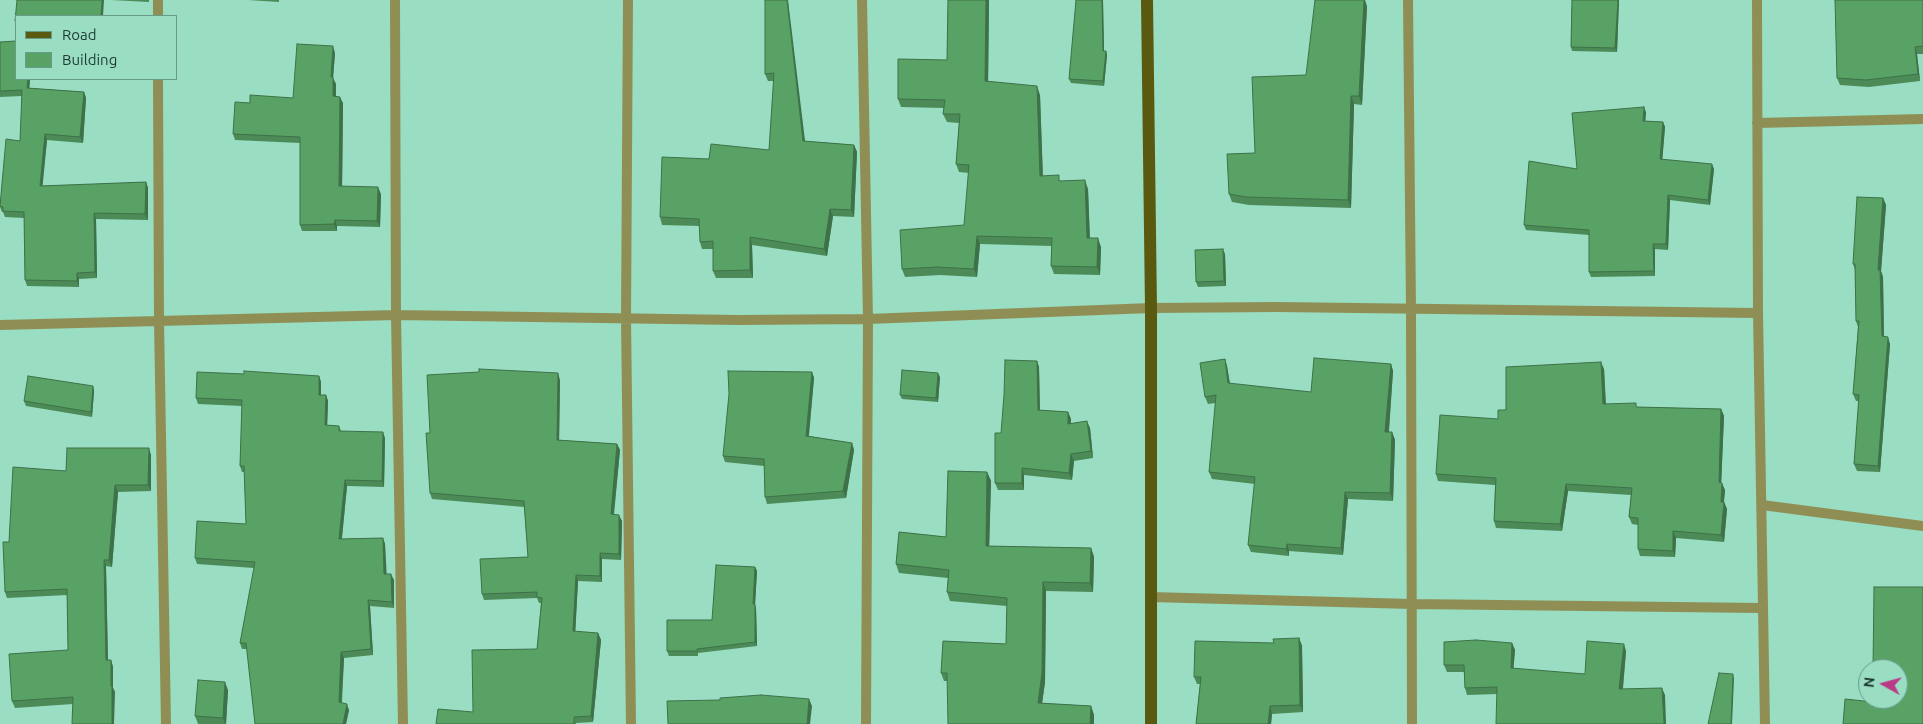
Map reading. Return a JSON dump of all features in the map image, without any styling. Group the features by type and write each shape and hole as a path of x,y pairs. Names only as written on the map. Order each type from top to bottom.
{"main road":[{"path":"1147,0 1150,308 1150,724"}],"street":[{"path":"158,0 158,15"},
{"path":"395,0 396,315 403,724"},
{"path":"628,0 626,318 631,724"},
{"path":"862,0 868,319 866,724"},
{"path":"1408,0 1412,724"},
{"path":"1757,0 1758,313 1765,724"},
{"path":"158,80 159,322 166,724"},
{"path":"1757,123 1923,119"},
{"path":"0,325 396,315 738,320 868,319 1150,308 1758,313"},
{"path":"1762,506 1923,526"},
{"path":"1150,597 1412,604 1762,608"}],"building":[{"path":"17,0 102,0 101,15 16,15"},
{"path":"765,0 787,0 803,141 854,145 851,210 830,209 824,249 750,237 750,270 713,271 713,241 700,242 699,219 660,217 662,157 709,159 711,144 769,150 774,73 765,74"},
{"path":"948,0 986,0 985,81 1037,86 1040,176 1059,175 1059,181 1085,180 1087,238 1098,238 1097,267 1051,266 1052,238 977,236 974,269 937,267 902,269 900,230 964,225 969,165 956,164 960,114 943,114 945,100 898,99 898,59 947,60"},
{"path":"1076,0 1102,0 1103,51 1106,51 1103,81 1069,79"},
{"path":"1315,0 1364,0 1359,96 1351,96 1348,200 1246,197 1229,194 1227,154 1255,153 1252,77 1306,75"},
{"path":"1572,0 1618,0 1615,48 1571,47"},
{"path":"1835,0 1923,0 1923,46 1915,47 1918,74 1866,80 1837,78"},
{"path":"15,41 15,80 28,80 27,88 84,92 80,137 45,134 40,186 146,182 145,214 94,213 95,272 77,273 77,281 25,280 24,212 3,211 3,207 0,206 6,139 20,141 22,90 0,91 0,42"},
{"path":"297,44 333,46 331,77 333,77 333,96 340,97 339,186 378,187 377,221 335,220 334,224 300,225 300,137 233,134 235,102 250,103 250,95 293,98"},
{"path":"1644,107 1643,121 1663,122 1660,159 1712,164 1708,200 1668,195 1666,244 1653,244 1654,271 1589,272 1589,230 1524,225 1529,161 1577,169 1572,113"},
{"path":"1857,197 1883,198 1878,270 1880,270 1882,336 1888,337 1878,466 1854,464 1859,395 1853,394 1859,321 1856,321 1855,264 1853,264"},
{"path":"1223,249 1224,281 1196,282 1195,250"},
{"path":"1314,358 1391,364 1385,432 1392,432 1390,493 1345,492 1341,548 1287,544 1286,549 1248,545 1255,477 1209,472 1216,395 1205,397 1200,363 1225,359 1228,383 1311,392"},
{"path":"1005,360 1037,361 1038,410 1068,412 1068,424 1087,421 1091,451 1071,454 1069,473 1022,468 1022,483 995,483 995,433 1001,433"},
{"path":"1601,362 1603,404 1636,403 1636,407 1721,409 1719,482 1722,483 1721,502 1724,502 1721,535 1673,531 1673,551 1638,549 1638,518 1629,517 1632,488 1566,484 1560,524 1494,521 1496,478 1436,474 1440,415 1498,419 1498,410 1506,410 1506,367"},
{"path":"479,369 558,373 557,440 617,444 611,514 619,515 619,554 600,553 600,576 576,575 573,631 598,633 591,716 574,717 574,724 436,724 438,709 473,712 472,650 537,649 542,598 537,597 537,592 482,594 480,559 528,557 524,501 430,493 426,433 430,433 427,375 479,372"},
{"path":"902,370 938,373 936,398 900,395"},
{"path":"244,371 319,376 319,395 326,395 325,425 339,426 339,431 383,432 382,481 345,480 339,539 383,538 384,574 391,574 392,602 368,600 371,649 341,652 339,702 347,704 343,724 255,724 246,643 240,643 255,562 195,558 197,521 246,524 244,466 240,466 242,400 196,398 197,372 244,374"},
{"path":"728,371 812,372 806,436 852,443 843,491 765,497 764,459 723,456 729,394"},
{"path":"28,376 93,386 91,412 24,401"},
{"path":"67,448 149,448 148,485 115,485 109,560 104,560 106,660 111,660 112,724 72,724 73,697 12,701 9,654 68,650 67,589 5,592 3,542 9,542 13,467 66,471"},
{"path":"948,471 987,472 986,546 1091,548 1090,583 1043,582 1042,673 1038,703 1091,706 1090,724 948,724 947,673 941,673 943,641 1006,644 1007,598 947,592 949,570 896,564 899,532 946,537"},
{"path":"716,565 755,567 753,604 755,604 755,642 697,649 697,651 667,651 667,620 712,620"},
{"path":"1874,587 1923,587 1923,724 1843,724 1845,699 1858,700 1858,709 1908,709 1908,659 1873,659"},
{"path":"1299,638 1300,705 1270,706 1268,724 1196,724 1201,677 1194,677 1195,641 1274,643 1273,639"},
{"path":"1476,640 1512,643 1511,668 1585,674 1587,641 1624,644 1619,689 1662,688 1664,724 1496,724 1497,687 1465,688 1464,665 1444,665 1444,642"},
{"path":"1719,673 1733,674 1731,724 1708,724"},
{"path":"198,680 225,682 223,718 195,716"},
{"path":"761,695 809,699 807,724 668,724 667,701 720,700 720,698"}]}
